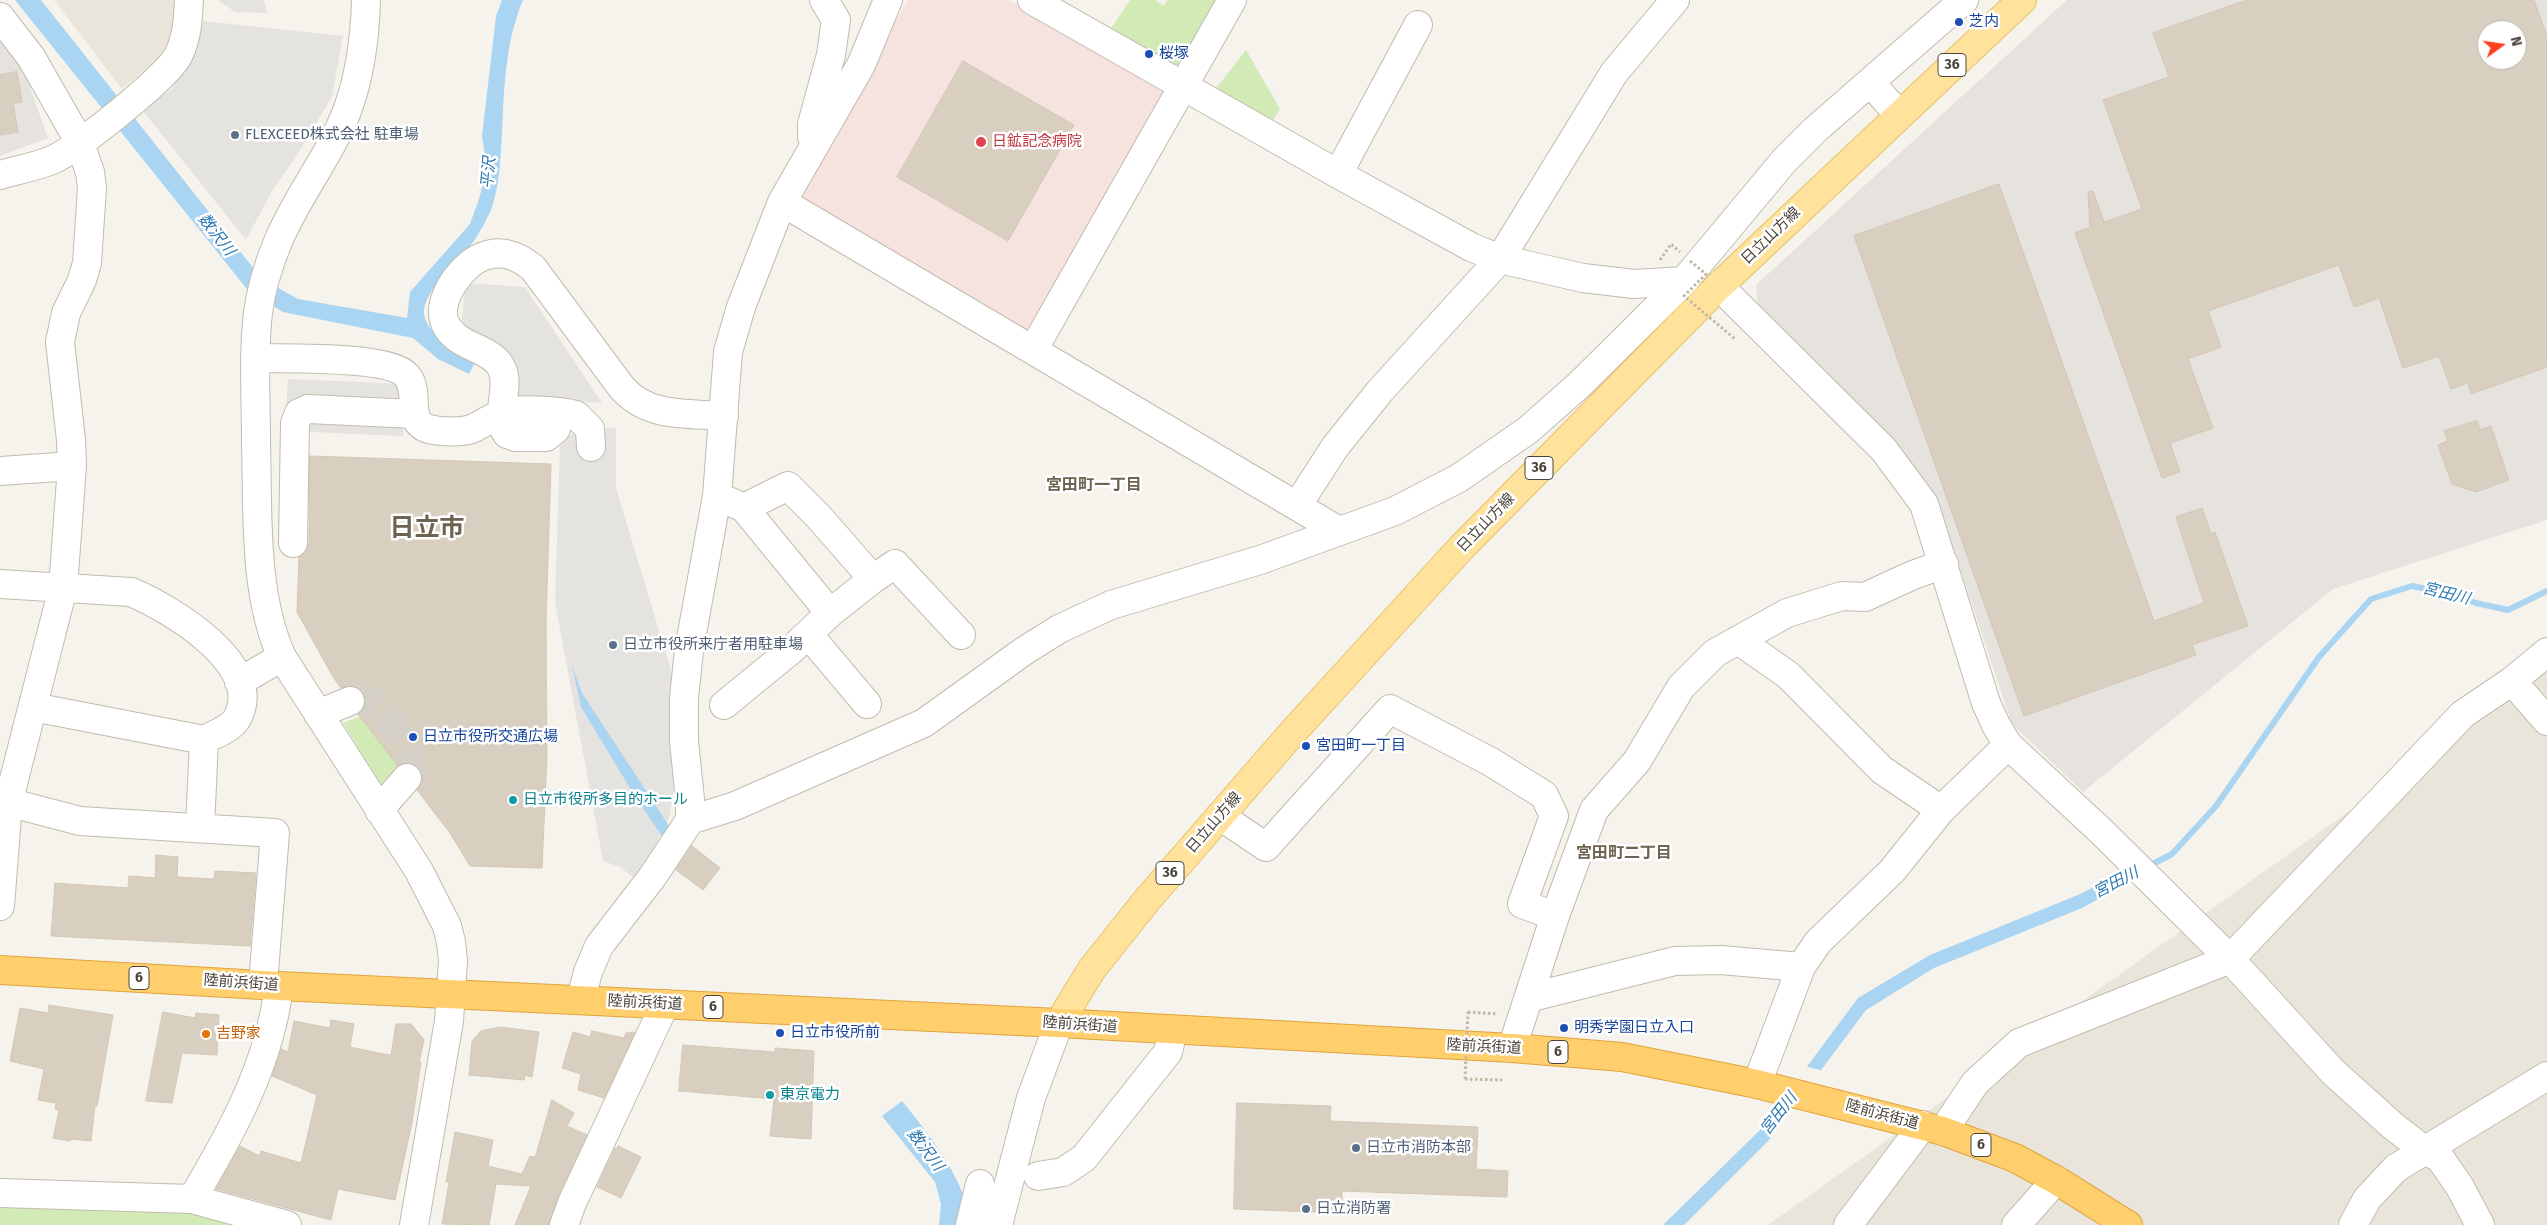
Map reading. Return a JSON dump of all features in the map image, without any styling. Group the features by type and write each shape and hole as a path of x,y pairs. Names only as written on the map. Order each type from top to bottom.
{"highway":[{"name":"陸前浜街道","path":"0,970 1512,1048 1622,1057 1763,1085 1933,1128 2015,1158 2056,1180 2128,1225"}],"main road":[{"name":"日立山方線","path":"1059,1024 1092,969 1147,900 1293,732 1461,548 1719,286 2022,0"}],"street":[{"path":"0,175 53,160 90,134 165,74 178,56 187,32 189,0"},
{"path":"366,0 364,42 358,74 347,111 330,146 292,210 267,273 258,313 255,358 261,565 269,622 282,657 423,878 447,926 452,952 452,993 449,1021 414,1225"},
{"path":"812,149 812,124 831,55 836,20 824,0"},
{"path":"581,999 588,972 599,946 653,876 690,820 690,799 684,741 684,698 689,650 717,496 728,352 741,306 782,202 861,66 888,0"},
{"path":"1033,350 1232,0"},
{"path":"1297,506 1335,447 1380,391 1500,259 1614,74 1675,0"},
{"path":"690,820 735,806 924,723 1024,651 1088,614 1111,605 1252,563 1395,511 1459,478 1528,430 1579,385 1686,279 1784,161 1870,82 1964,0"},
{"path":"1038,1 1338,174 1471,248 1500,259 1553,273 1618,283 1645,284 1686,279"},
{"path":"0,17 90,134 92,188 87,263 82,280 66,313 60,342 72,466 63,588 33,707 4,802 0,906"},
{"path":"1338,174 1418,25"},
{"path":"1870,82 1899,115"},
{"path":"782,202 1339,531"},
{"path":"502,414 505,388 501,366 452,334 445,323 443,308 447,291 471,263 485,255 501,253 520,257 533,268 622,388 638,404 656,411 724,416"},
{"path":"1719,286 1884,450 1924,504 1986,703 1996,726 2008,745 2103,833 2230,959 2332,1072 2393,1126 2424,1150 2440,1158 2460,1187 2480,1225"},
{"path":"255,358 362,362 393,369 407,375 413,386 414,414 418,423 429,428 471,429 512,411 576,415 590,429 591,447"},
{"path":"293,543 295,423 299,413 308,410 414,414"},
{"path":"0,471 72,466"},
{"path":"744,508 788,486 818,516 873,579"},
{"path":"717,496 744,508 830,613"},
{"path":"724,705 830,613 895,564 961,636"},
{"path":"1512,1048 1555,916 1594,810 1637,761 1656,726 1681,687 1715,653 1787,613 1842,596 1865,597 1913,575 1944,564"},
{"path":"0,584 131,592 150,600 189,624 211,642 226,658 239,682 242,705 235,722 204,740 33,707"},
{"path":"808,634 867,704"},
{"path":"1738,640 1788,675 1882,770 1941,810"},
{"path":"1848,1225 1975,1083 2019,1044 2230,959 2463,714 2512,682 2547,652"},
{"path":"239,682 282,657"},
{"path":"2512,682 2547,721"},
{"path":"318,714 350,701"},
{"path":"1220,816 1266,847 1390,709 1491,762 1544,795 1554,816 1522,904 1555,916"},
{"path":"200,828 204,740"},
{"path":"1763,1085 1801,967 1818,942 1892,871 1941,810 2008,745"},
{"path":"379,810 407,778"},
{"path":"4,802 80,821 275,833 271,985 276,1010 267,1043 239,1115 226,1142 192,1199"},
{"path":"1528,998 1676,961 1721,960 1801,967"},
{"path":"564,1225 572,1203 665,1004"},
{"path":"998,1225 1031,1098 1059,1024"},
{"path":"1038,1176 1063,1172 1084,1158 1168,1052 1173,1031"},
{"path":"2353,1225 2367,1199 2396,1168 2546,1079"},
{"path":"2016,1225 2056,1180"},
{"path":"970,1225 980,1184"},
{"path":"0,1193 192,1199 271,1223"}],"path":[{"path":"1686,279 1706,274 1686,279"},
{"path":"1686,279 1735,339"},
{"path":"1502,1080 1465,1079 1468,1012 1504,1014"}],"shaded area":[{"path":"54,0 174,0 174,29 161,56 122,89"},
{"path":"218,0 264,0 267,13 235,12"},
{"name":"日鉱記念病院","path":"908,0 1009,0 1167,87 1030,339 792,197"},
{"path":"2067,0 2547,0 2547,520 2333,589 2083,792 2012,724 1937,500 1758,312 1756,285"},
{"name":"FLEXCEED株式会社 駐車場","path":"203,21 343,36 332,97 295,158 272,191 246,240 143,111 171,89 191,59"},
{"path":"0,39 23,68 48,138 0,156"},
{"path":"465,283 525,287 602,403 514,397 461,330"},
{"path":"288,379 405,384 403,436 285,431"},
{"name":"日立市役所来庁者用駐車場","path":"578,428 616,428 616,488 676,687 669,729 676,777 669,819 637,880 620,867 603,861 555,602 560,446"},
{"path":"2547,670 2547,1225 1768,1225"}],"green space":[{"path":"1130,0 1155,0 1164,6 1167,0 1223,0 1182,72 1108,33"},
{"path":"1246,50 1280,109 1272,122 1214,91"},
{"path":"364,715 402,761 396,777 382,786 343,723"},
{"path":"0,1206 176,1211 240,1223 240,1225 0,1225"}],"water":[{"path":"15,0 41,0 262,279 298,299 407,318 410,292 470,224 487,169 482,136 496,16 502,0 523,0 512,33 506,66 499,172 491,210 473,242 441,278 428,297 425,306 424,314 431,330 452,348 475,362 469,374 438,359 413,338 283,312 247,289"},
{"path":"572,666 582,693 671,829 663,838 633,793 581,707"},
{"path":"2100,884 2106,895 2082,908 1934,968 1866,1010 1768,1141 1684,1225 1663,1225 1759,1131 1858,998 1930,955 2078,895"},
{"name":"数沢川","path":"902,1101 941,1153 959,1184 966,1210 962,1225 939,1225 941,1204 935,1182 882,1116"}],"pier":[{"path":"1804,1066 1824,1071 1785,1123 1765,1118"}],"building":[{"path":"2247,0 2534,0 2547,36 2547,367 2471,394 2468,383 2451,389 2439,356 2403,368 2379,298 2354,307 2339,265 2208,311 2221,347 2188,359 2213,428 2170,443 2180,472 2162,478 2075,233 2090,227 2088,192 2093,191 2104,222 2142,209 2103,100 2169,77 2153,33"},
{"path":"963,61 1074,125 1008,241 897,177"},
{"path":"17,72 22,102 13,103 18,132 0,135 0,75"},
{"path":"1999,184 2154,621 2204,603 2176,517 2202,508 2211,534 2215,532 2248,626 2192,645 2196,655 2024,716 1854,236"},
{"path":"2477,421 2480,430 2491,426 2509,480 2476,492 2452,484 2438,445 2448,441 2444,431"},
{"path":"310,456 551,464 546,621 547,757 542,868 470,866 450,833 417,790 422,781 422,773 418,767 410,763 398,766 358,714 365,704 364,695 360,689 353,686 341,688 333,677 297,612 299,557 306,551 309,543"},
{"path":"692,846 720,868 703,890 676,870"},
{"path":"156,855 178,857 177,877 214,879 215,871 256,873 250,946 51,936 55,883 128,888 129,876 155,878"},
{"path":"49,1005 113,1015 97,1106 95,1105 91,1141 71,1139 70,1141 53,1138 59,1110 55,1109 56,1103 38,1100 44,1069 10,1061 20,1008 48,1013"},
{"path":"163,1012 195,1018 196,1013 219,1015 217,1055 182,1053 172,1103 146,1101"},
{"path":"331,1020 354,1024 350,1047 391,1055 396,1024 411,1024 424,1040 419,1062 421,1062 412,1123 395,1200 338,1189 331,1220 216,1189 240,1146 260,1156 261,1151 301,1163 317,1095 272,1076 281,1049 288,1052 294,1021 330,1028"},
{"path":"501,1027 539,1032 532,1077 525,1075 524,1080 469,1075 472,1041 481,1031"},
{"path":"592,1031 624,1038 626,1033 635,1032 604,1098 578,1090 581,1074 562,1068 573,1032 590,1037"},
{"name":"東京電力","path":"683,1045 775,1052 775,1048 814,1051 811,1139 770,1136 774,1099 679,1091"},
{"path":"552,1100 574,1113 567,1126 587,1135 558,1196 549,1225 515,1225 531,1186 496,1184 489,1225 442,1224 449,1182 446,1182 455,1132 493,1140 488,1166 522,1174 530,1156 535,1157"},
{"name":"日立市消防本部","path":"1237,1103 1331,1106 1330,1121 1478,1127 1476,1169 1508,1171 1507,1197 1342,1191 1342,1213 1234,1209"},
{"path":"618,1146 641,1157 621,1198 597,1187 615,1148 617,1149"}],"waterway":[{"name":"宮田川","path":"2147,867 2172,854 2216,806 2319,657 2371,599 2412,586 2443,592 2476,603 2508,610 2547,591"},
{"name":"宮田川","path":"2096,893 2134,874"}],"tunnel":[{"path":"350,701 373,701 383,708 411,754 413,769 407,778"}],"place":[{"name":"芝内","path":"1959,22"},
{"name":"桜塚","path":"1149,54"},
{"name":"FLEXCEED株式会社 駐車場","path":"235,135"},
{"name":"日鉱記念病院","path":"981,142"},
{"name":"日立市役所来庁者用駐車場","path":"613,645"},
{"name":"日立市役所交通広場","path":"413,737"},
{"name":"宮田町一丁目","path":"1306,746"},
{"name":"日立市役所多目的ホール","path":"513,800"},
{"name":"明秀学園日立入口","path":"1564,1028"},
{"name":"日立市役所前","path":"780,1033"},
{"name":"吉野家","path":"206,1034"},
{"name":"東京電力","path":"770,1095"},
{"name":"日立市消防本部","path":"1356,1148"},
{"name":"日立消防署","path":"1306,1209"}],"district":[{"name":"宮田町一丁目","path":"1094,486"},
{"name":"日立市","path":"427,529"},
{"name":"宮田町二丁目","path":"1624,854"}],"water label":[{"name":"平沢","path":"489,173"}]}
